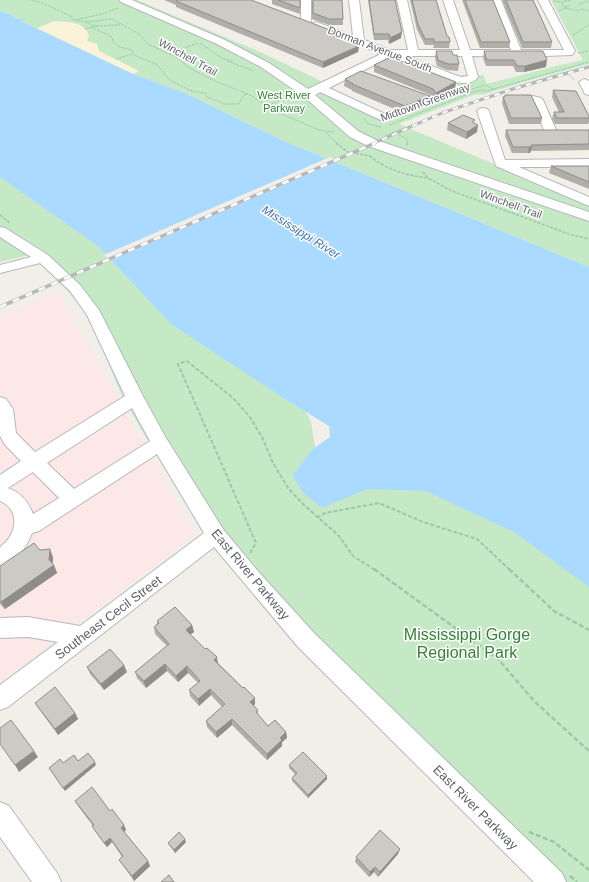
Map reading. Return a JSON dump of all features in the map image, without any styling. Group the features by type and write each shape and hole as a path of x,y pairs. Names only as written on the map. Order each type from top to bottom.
{"street":[{"name":"Dorman Avenue South","path":"306,0 302,20 451,77 466,80 473,77 465,54"},
{"path":"354,0 360,42"},
{"path":"402,0 414,53"},
{"path":"448,0 465,54"},
{"path":"496,0 518,54"},
{"path":"543,0 570,51 573,53"},
{"path":"123,3 245,53 286,78 302,94 354,134 372,144 589,217"},
{"path":"302,94 320,88 391,53 573,53"},
{"path":"356,70 368,75"},
{"path":"320,88 383,117"},
{"path":"532,99 537,100 550,130"},
{"path":"483,111 500,163 589,202"},
{"path":"490,130 505,130"},
{"path":"535,130 565,130"},
{"path":"479,181 500,163 589,162"},
{"name":"East River Parkway","path":"6,228 44,258 75,288 94,314 135,398 160,443 216,535 306,640 553,882"},
{"path":"0,269 44,258"},
{"path":"0,484 135,398"},
{"path":"0,403 4,407 7,420 6,430 11,440 72,499"},
{"path":"25,525 32,525 160,443"},
{"path":"0,493 13,499 20,506 24,515 25,525 16,546 0,559"},
{"name":"Southeast Cecil Street","path":"0,699 216,535"},
{"path":"0,628 28,627 82,636"},
{"path":"0,815 48,882"}],"path":[{"name":"Winchell Trail","path":"31,0 42,3 71,16 73,20 80,22 112,19 139,34 148,44 178,58 189,68 217,82 248,94 277,112 325,131 339,132"},
{"path":"551,0 561,2 571,0"},
{"path":"579,4 589,1"},
{"path":"73,20 102,14 123,3"},
{"path":"570,6 565,7 579,11 581,9 589,10"},
{"path":"76,23 80,22"},
{"path":"86,22 97,26"},
{"path":"85,28 121,25"},
{"path":"561,34 573,34 589,25"},
{"path":"91,27 112,37 113,42 120,47 132,50 133,54 156,64 170,80 191,91 205,93 208,97 214,98 220,103 239,104 244,95 248,94"},
{"path":"169,54 199,42"},
{"path":"573,53 589,51"},
{"path":"116,59 133,54"},
{"path":"223,59 254,71"},
{"name":"Midtown Greenway","path":"363,119 368,124 382,127 468,94 481,90 487,91 589,62"},
{"path":"385,136 484,96 589,66"},
{"path":"477,88 486,85 493,89"},
{"path":"268,106 283,98 302,94"},
{"path":"325,131 333,137 339,146 353,154 370,156 374,160 385,165 420,178 428,178"},
{"path":"399,134 408,140 406,145"},
{"path":"421,171 428,178"},
{"name":"Winchell Trail","path":"428,178 452,191 572,235 589,239"},
{"path":"0,214 6,228"},
{"path":"251,553 256,543 178,364 187,361 234,398 250,417 263,439 273,463 288,488 317,518 339,536 353,556 385,576 498,659 535,702 589,751"},
{"path":"317,518 325,513 379,503 423,522 477,539 554,611 589,630"},
{"path":"526,830 554,842 589,870"}],"shaded area":[{"path":"58,292 195,535 0,682 0,318"}],"green space":[{"name":"West River Parkway","path":"0,0 137,0 260,52 334,87 324,93 390,121 468,91 451,82 463,75 483,75 487,84 583,60 551,0 589,0 589,64 482,95 474,95 399,124 589,204 589,267 284,141 185,93 133,74 17,19 10,14 0,11"},
{"name":"Mississippi Gorge Regional Park","path":"0,174 100,241 300,400 311,422 315,447 300,471 435,487 589,573 589,882 540,882 202,527 161,462 123,397 92,324 79,304 55,278 29,255 0,262"}],"sand":[{"path":"55,21 75,23 84,27 89,36 87,41 97,44 99,51 139,71 133,74 37,28"}],"water":[{"name":"Mississippi River","path":"0,11 10,14 17,19 24,18 25,19 21,21 133,74 185,93 284,141 589,267 589,587 514,532 425,491 367,489 322,508 303,493 293,475 313,449 330,437 329,426 288,401 171,324 98,246 0,177"}],"pier":[{"path":"330,157 338,161 110,261 104,255"}],"building":[{"path":"251,0 338,33 329,34 359,46 323,62 176,1"},
{"path":"278,0 300,0 300,8"},
{"path":"313,0 342,0 343,19 329,19 313,13"},
{"path":"369,0 395,0 402,32 390,38 389,34 374,34"},
{"path":"412,0 436,0 450,42 434,42 434,39 425,39 418,24"},
{"path":"465,0 493,0 510,42 481,42"},
{"path":"506,0 533,0 552,42 523,42"},
{"path":"436,51 452,51 453,55 457,55 459,64 448,64 438,60"},
{"path":"484,51 543,51 547,60 525,66 517,66 514,60 487,60"},
{"path":"391,57 456,82 436,93 433,89 374,65"},
{"path":"361,71 430,96 405,106 352,84 345,79"},
{"path":"553,90 576,91 589,118 557,118 554,112 564,112"},
{"path":"505,95 531,95 542,118 511,118 503,97 505,97"},
{"path":"463,115 475,120 472,122 478,125 467,132 448,123"},
{"path":"506,130 589,130 589,144 531,145 532,147 513,147"},
{"path":"551,166 589,166 589,182"},
{"path":"34,543 40,550 50,549 49,560 54,565 1,602 0,566"},
{"path":"175,607 192,625 186,630 205,649 207,648 217,657 214,660 255,698 250,702 258,710 256,712 268,726 275,720 286,732 280,738 282,740 267,754 232,719 216,732 206,721 225,704 210,689 198,699 189,690 200,681 187,666 176,676 165,664 144,681 135,672 169,644 154,627 159,623 157,621"},
{"path":"110,649 124,665 101,684 87,667"},
{"path":"55,687 75,713 55,729 35,703"},
{"path":"11,720 34,751 15,765 0,744 0,728"},
{"path":"303,752 327,776 308,795 292,778 297,773 289,765"},
{"path":"88,753 95,762 63,788 49,768 60,759 63,763 74,755 78,761"},
{"path":"92,787 110,811 112,809 124,825 121,828 148,861 132,876 119,860 123,856 110,838 104,843 92,826 94,825 75,801"},
{"path":"380,830 400,849 380,872 375,867 370,872 356,857"},
{"path":"179,832 185,839 174,850 168,843"},
{"path":"169,875 174,882 161,882"}],"railway":[{"path":"372,144 442,113 513,89 589,67"},
{"path":"0,307 375,143"}]}
